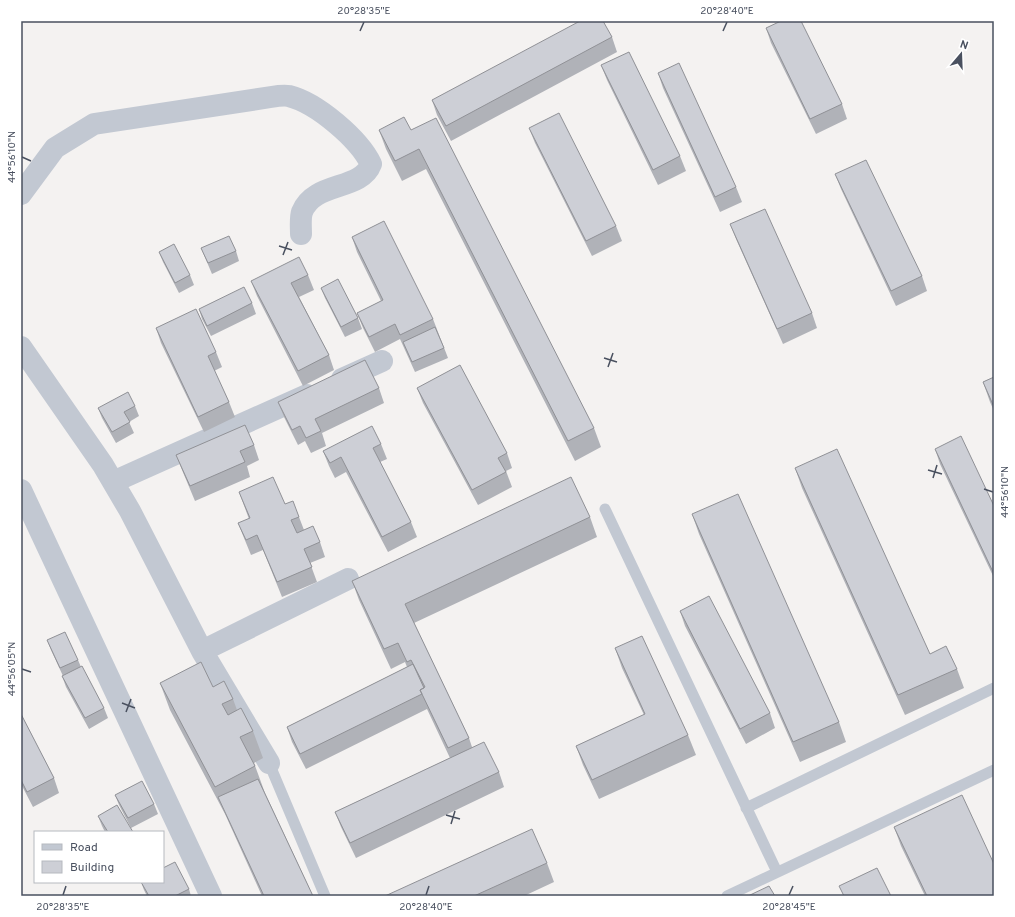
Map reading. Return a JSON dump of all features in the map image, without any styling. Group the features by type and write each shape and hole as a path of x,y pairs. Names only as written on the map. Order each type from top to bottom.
{"street":[{"path":"21,194 55,148 94,124 271,97 288,96 306,102 328,115 366,153 371,164 368,171 360,177 314,196 301,214 302,234"},
{"path":"21,347 113,482 130,511 202,651 269,763"},
{"path":"113,482 382,361"},
{"path":"21,490 211,896"},
{"path":"202,651 348,579"}],"lane":[{"path":"605,509 777,872"},
{"path":"746,808 994,688"},
{"path":"269,763 325,896"},
{"path":"726,896 994,770"}],"building":[{"path":"580,21 603,21 612,37 446,126 432,100"},
{"path":"781,21 801,21 842,104 810,119 766,28"},
{"path":"629,52 680,156 653,170 601,65"},
{"path":"679,63 736,187 715,197 658,73"},
{"path":"559,113 616,226 586,241 529,128"},
{"path":"404,117 411,130 436,118 594,428 568,441 419,149 395,161 379,130"},
{"path":"866,160 922,276 891,291 835,174"},
{"path":"765,209 812,313 777,329 730,224"},
{"path":"384,221 433,319 400,335 395,324 369,337 357,313 383,300 352,237"},
{"path":"229,236 236,251 208,263 201,248"},
{"path":"174,244 190,275 175,283 159,252"},
{"path":"299,257 308,275 291,283 329,355 298,371 251,281"},
{"path":"338,279 358,318 341,327 321,288"},
{"path":"244,287 252,303 207,326 199,309"},
{"path":"196,309 216,352 208,356 229,402 198,417 156,328"},
{"path":"435,327 444,348 412,362 403,342"},
{"path":"365,360 379,388 315,419 321,431 306,438 300,426 292,430 278,402"},
{"path":"460,365 507,453 498,458 506,472 472,490 417,388"},
{"path":"994,377 994,407 983,382"},
{"path":"128,392 135,406 124,412 130,422 112,432 98,408"},
{"path":"245,425 254,445 240,451 245,462 190,486 176,455"},
{"path":"372,426 381,444 373,448 411,522 382,537 341,457 330,463 323,451"},
{"path":"961,436 994,506 994,574 935,449"},
{"path":"837,449 930,654 946,646 957,669 898,695 795,468"},
{"path":"273,477 285,504 293,501 299,517 291,520 297,533 313,526 320,542 304,549 312,567 277,582 257,535 246,540 238,523 250,518 239,492"},
{"path":"571,477 590,517 405,604 469,738 448,748 420,690 425,687 411,660 407,662 398,643 384,649 352,581"},
{"path":"738,494 839,722 793,742 692,514"},
{"path":"709,596 770,713 740,729 680,611"},
{"path":"65,632 78,660 60,668 47,640"},
{"path":"642,636 688,735 592,780 576,746 645,714 615,648"},
{"path":"201,662 213,687 224,681 233,699 222,704 228,715 241,708 253,731 240,737 255,766 215,787 160,683"},
{"path":"413,664 424,688 420,690 422,694 300,754 287,727"},
{"path":"82,666 104,708 85,718 62,676"},
{"path":"21,714 54,778 27,792 21,780"},
{"path":"484,742 499,772 350,843 335,812"},
{"path":"258,779 313,896 264,896 218,797"},
{"path":"142,781 154,804 128,818 115,795"},
{"path":"962,795 994,864 994,896 927,896 894,827"},
{"path":"117,805 132,831 107,831 98,816"},
{"path":"532,829 547,863 474,896 385,896"},
{"path":"175,862 189,889 175,896 149,896 142,883 164,883 164,868"},
{"path":"877,868 891,896 844,896 839,886"},
{"path":"769,886 775,896 748,896"}]}
